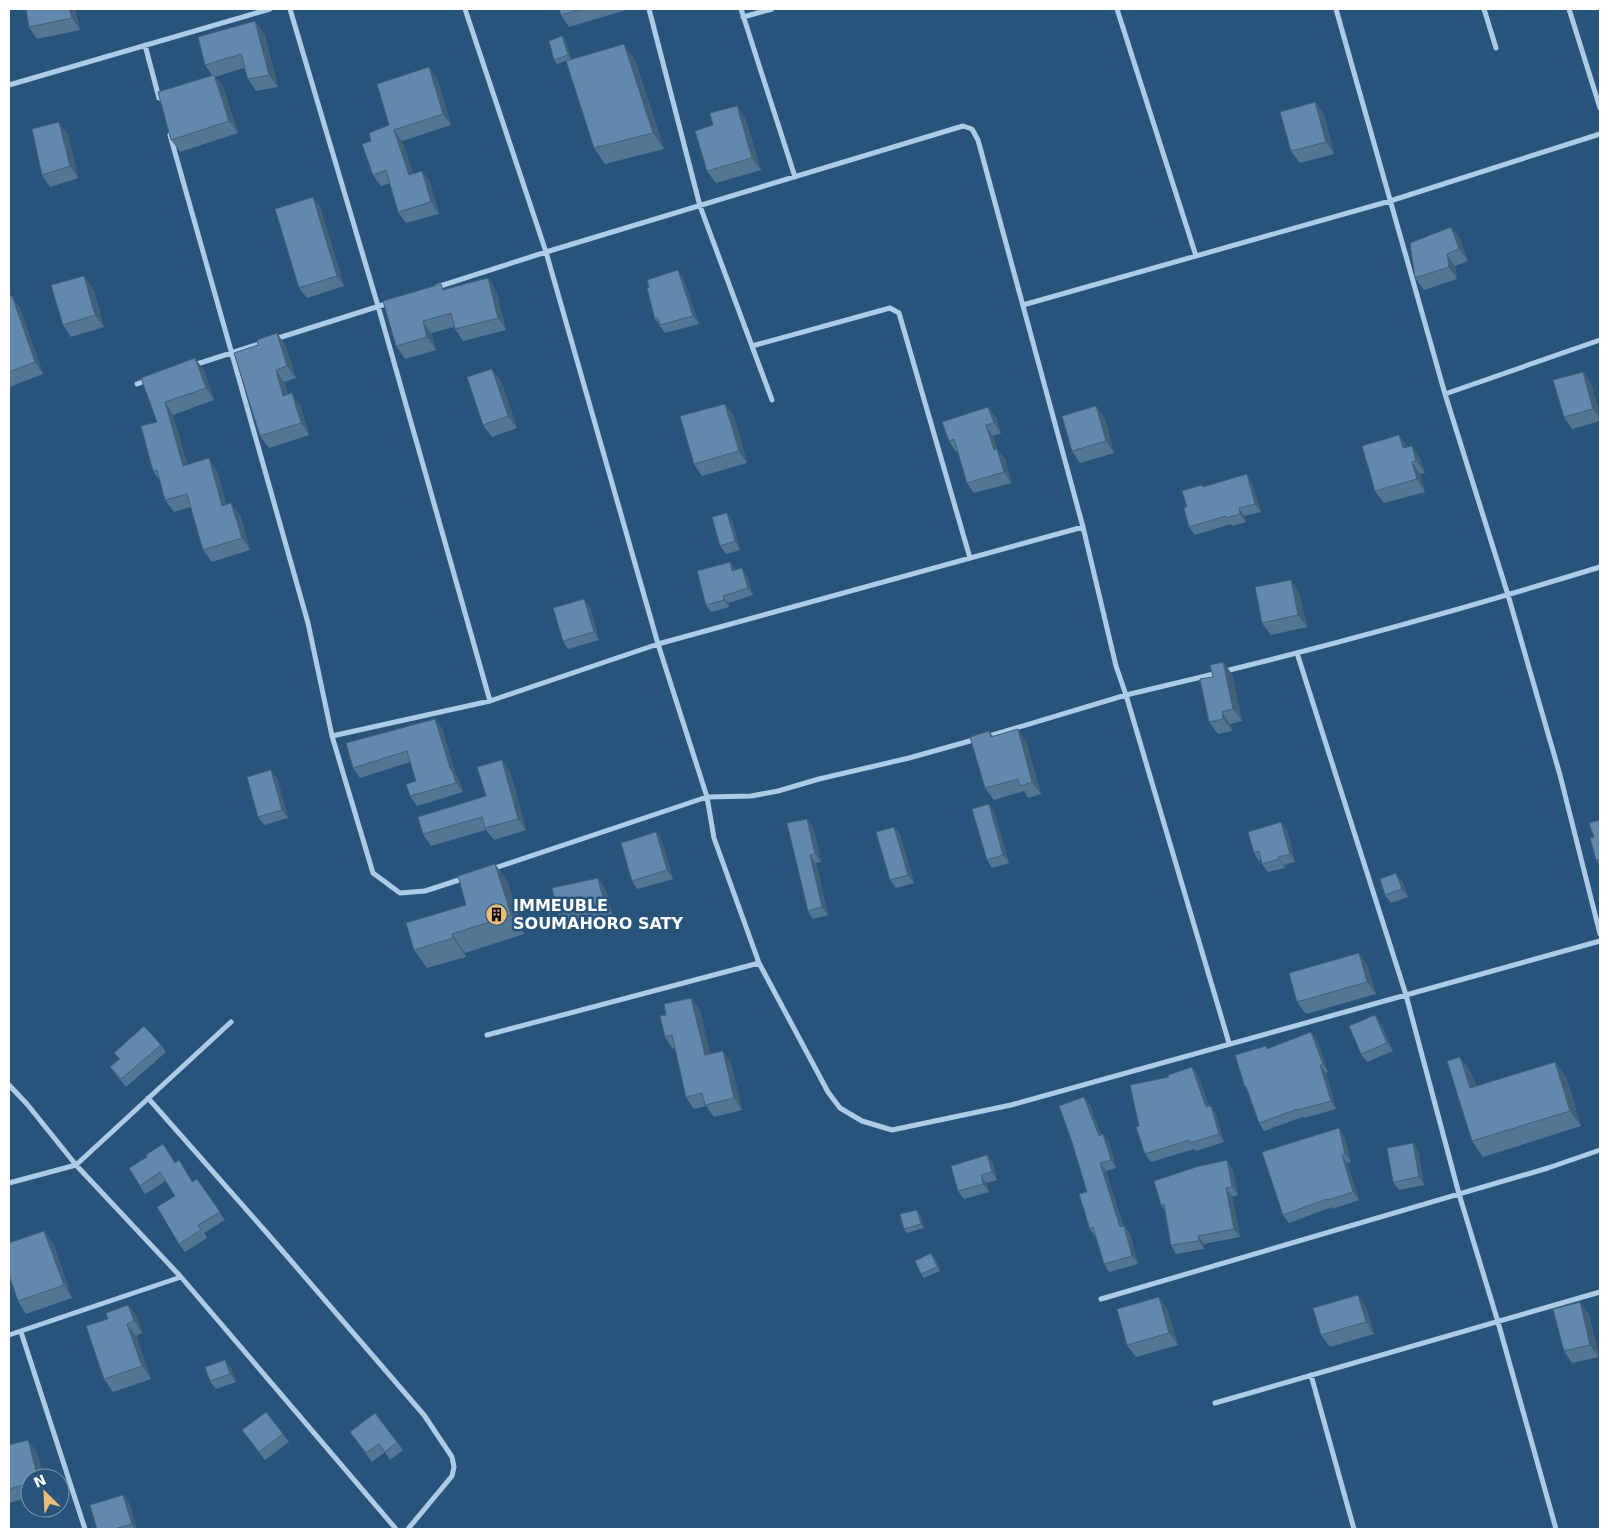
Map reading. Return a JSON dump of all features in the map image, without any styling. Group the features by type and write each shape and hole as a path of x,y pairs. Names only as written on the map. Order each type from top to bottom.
{"street":[{"path":"9,85 270,9"},
{"path":"290,9 378,306 490,701"},
{"path":"465,9 546,252 658,644 707,797 714,838 759,963 828,1092 840,1108 862,1121 892,1130 1011,1105 1600,941"},
{"path":"649,9 700,206 772,400"},
{"path":"741,9 795,177"},
{"path":"743,17 772,9"},
{"path":"1117,9 1196,256"},
{"path":"1336,9 1445,394 1508,596 1560,776 1600,934"},
{"path":"1484,9 1496,48"},
{"path":"1569,9 1600,108"},
{"path":"144,46 161,103"},
{"path":"434,288 546,252 963,126 972,129 978,140 1083,527 1116,666 1229,1044"},
{"path":"169,132 308,623 332,736 373,873 400,892 425,891 472,876"},
{"path":"1023,305 1390,201 1600,134"},
{"path":"184,368 397,300"},
{"path":"752,346 890,308 899,314 970,558"},
{"path":"1445,394 1600,340"},
{"path":"137,384 156,378"},
{"path":"332,736 490,701 658,644 1083,527"},
{"path":"482,872 707,797 751,796 778,791 819,779 918,756 1126,695 1297,653 1508,596 1600,567"},
{"path":"1297,653 1406,995 1459,1194 1498,1322 1556,1529"},
{"path":"486,1035 759,963"},
{"path":"9,1183 76,1165 231,1022"},
{"path":"9,1086 76,1165 181,1277 396,1529"},
{"path":"148,1098 424,1415 452,1457 454,1467 452,1476 408,1529"},
{"path":"1101,1299 1548,1168 1600,1150"},
{"path":"9,1335 181,1277"},
{"path":"1215,1403 1600,1292"},
{"path":"21,1332 85,1529"},
{"path":"1311,1375 1354,1529"}],"building":[{"path":"26,9 69,9 72,18 29,27"},
{"path":"559,9 582,9 561,15"},
{"path":"255,21 269,75 248,79 241,54 205,65 198,37"},
{"path":"562,36 568,55 554,60 549,41"},
{"path":"624,44 653,133 594,148 566,61"},
{"path":"429,67 443,114 394,130 409,175 422,171 431,202 398,212 386,170 373,175 362,144 371,141 369,133 389,125 377,84"},
{"path":"214,75 229,121 171,140 158,92"},
{"path":"1315,102 1326,142 1291,151 1280,112"},
{"path":"737,106 752,158 707,171 695,131 713,125 710,113"},
{"path":"59,122 70,166 42,175 32,129"},
{"path":"313,197 337,276 299,288 275,209"},
{"path":"1451,227 1459,249 1447,254 1449,267 1415,278 1410,243"},
{"path":"678,270 693,316 660,325 658,318 655,319 647,288 649,287 647,280"},
{"path":"84,276 95,315 63,325 51,285"},
{"path":"488,278 498,318 455,329 451,313 423,321 427,337 396,346 383,301 441,284 443,290"},
{"path":"9,296 12,296 35,362 9,372"},
{"path":"277,333 287,366 276,370 283,396 292,393 301,423 260,436 234,353 258,345 257,340"},
{"path":"195,358 206,388 165,402 183,466 209,458 222,506 231,503 242,538 203,550 187,494 165,500 157,470 153,471 141,426 157,422 141,378"},
{"path":"492,369 508,416 483,425 467,377"},
{"path":"1583,372 1593,409 1564,417 1553,380"},
{"path":"725,404 739,451 694,464 680,416"},
{"path":"1096,406 1106,441 1072,451 1062,416"},
{"path":"988,407 994,423 986,425 994,450 997,449 1004,472 967,483 954,439 949,441 942,422"},
{"path":"1399,435 1403,448 1412,446 1416,461 1412,462 1417,479 1375,491 1362,446"},
{"path":"1247,474 1255,504 1239,508 1240,514 1226,518 1226,516 1189,527 1184,508 1187,507 1182,491"},
{"path":"727,513 735,541 720,546 712,517"},
{"path":"730,562 732,571 742,568 748,588 723,596 724,600 706,605 697,571"},
{"path":"1291,580 1298,615 1262,623 1255,587"},
{"path":"584,599 594,632 563,641 553,608"},
{"path":"1223,662 1233,709 1222,712 1223,719 1209,722 1200,679 1213,677 1210,665"},
{"path":"435,719 456,783 410,796 406,784 416,781 407,751 353,768 346,743"},
{"path":"1018,729 1032,782 1020,786 1018,779 985,788 970,737 989,731 991,737"},
{"path":"502,760 518,819 485,828 482,817 423,834 418,817 486,796 477,767"},
{"path":"271,770 282,810 258,817 247,777"},
{"path":"989,804 1003,855 987,860 972,809"},
{"path":"807,819 815,854 810,855 822,907 808,911 787,823"},
{"path":"1600,820 1600,859 1596,860 1590,838 1594,837 1589,823"},
{"path":"1281,822 1290,854 1262,864 1259,851 1254,853 1248,832"},
{"path":"894,827 908,875 890,880 876,832"},
{"path":"656,832 667,870 632,881 621,843"},
{"path":"495,864 511,915 452,934 453,938 414,950 406,923 466,905 458,876"},
{"path":"1396,873 1402,889 1385,895 1380,879"},
{"path":"598,878 604,902 558,913 552,888"},
{"path":"1359,953 1367,982 1297,1002 1289,973"},
{"path":"691,998 705,1055 723,1051 734,1098 705,1105 702,1093 686,1097 672,1035 665,1037 660,1016 666,1015 664,1004"},
{"path":"1375,1015 1387,1043 1361,1054 1349,1026"},
{"path":"144,1026 161,1045 121,1079 110,1067 120,1059 114,1053"},
{"path":"1311,1032 1323,1064 1320,1065 1331,1101 1298,1109 1259,1123 1235,1055 1266,1046 1267,1049"},
{"path":"1460,1057 1470,1088 1555,1062 1570,1111 1472,1141 1447,1061"},
{"path":"1192,1067 1206,1107 1211,1106 1219,1134 1190,1143 1189,1140 1145,1154 1136,1127 1139,1126 1130,1085 1169,1077 1168,1075"},
{"path":"1084,1097 1099,1136 1103,1134 1111,1160 1100,1163 1120,1227 1124,1226 1132,1256 1104,1264 1093,1227 1090,1229 1079,1194 1087,1192 1059,1106"},
{"path":"1339,1128 1345,1154 1342,1155 1353,1192 1283,1215 1262,1152"},
{"path":"1413,1143 1419,1177 1393,1182 1387,1148"},
{"path":"163,1144 175,1163 179,1160 192,1182 197,1179 220,1212 198,1225 201,1230 179,1244 157,1207 175,1196 160,1172 140,1186 129,1168"},
{"path":"987,1155 992,1172 981,1175 983,1184 958,1191 951,1166"},
{"path":"1227,1160 1232,1187 1226,1188 1234,1229 1198,1236 1199,1241 1171,1245 1164,1204 1161,1205 1154,1181 1196,1167"},
{"path":"917,1210 921,1224 904,1229 900,1214"},
{"path":"44,1231 64,1285 18,1301 9,1275 9,1243"},
{"path":"931,1253 937,1267 921,1274 915,1261"},
{"path":"1358,1295 1366,1322 1321,1335 1313,1308"},
{"path":"1159,1297 1169,1333 1127,1345 1117,1309"},
{"path":"1580,1302 1590,1345 1564,1351 1553,1309"},
{"path":"128,1305 134,1321 127,1324 142,1366 104,1379 86,1326 108,1319 106,1313"},
{"path":"225,1360 230,1374 210,1381 205,1367"},
{"path":"266,1412 283,1434 259,1452 242,1430"},
{"path":"375,1413 397,1442 385,1452 379,1444 366,1453 350,1432"},
{"path":"28,1440 35,1468 20,1468 20,1486 9,1489 9,1445"},
{"path":"123,1495 132,1524 114,1529 97,1529 90,1505"}],"place":[{"name":"IMMEUBLE SOUMAHORO SATY","path":"497,914"}]}
